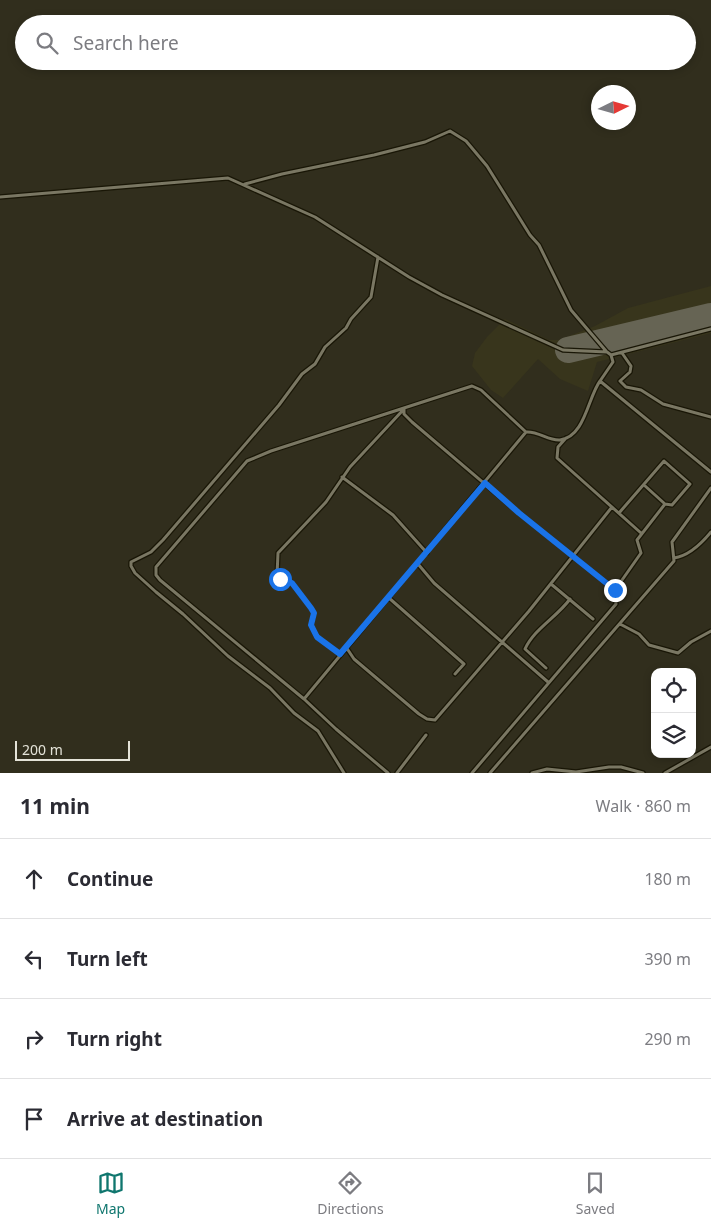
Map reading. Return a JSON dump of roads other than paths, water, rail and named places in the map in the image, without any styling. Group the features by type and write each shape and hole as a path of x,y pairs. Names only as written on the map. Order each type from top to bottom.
{"street":[{"path":"244,184 425,142 450,131 466,141 487,166 530,235 539,245 571,310 611,355 614,362 589,398 583,422 558,447 556,458 641,533"},
{"path":"0,197 228,178 315,217 442,296 563,350 607,352"},
{"path":"344,773 318,731 294,713 270,688 228,656 135,573 130,566 131,562 150,552 163,540 279,405 302,374 315,364 325,347 346,328 351,319 364,307 371,298 378,257"},
{"path":"611,355 711,329"},
{"path":"622,353 631,366 630,372 620,381 626,387 641,390 663,404 711,417"},
{"path":"600,381 711,472"},
{"path":"388,773 336,729 304,698 160,580 156,574 156,567 247,461 271,451 472,386 482,390 526,432"},
{"path":"340,654 317,637 311,625 314,613 292,583 277,576 278,553 326,502 342,478 404,409"},
{"path":"404,409 404,414 412,422 519,513 615,590"},
{"path":"304,698 418,564 526,432 533,431 555,440 566,438"},
{"path":"619,513 664,461 690,484 672,505 665,504 644,486"},
{"path":"342,478 393,515 427,553"},
{"path":"490,773 619,624 636,608 674,558 672,542 711,488"},
{"path":"472,773 616,604 615,590 641,553 637,540 665,504"},
{"path":"346,647 354,659 413,709 427,719 435,720 551,584 612,507"},
{"path":"674,558 681,557 692,548 699,546 711,532"},
{"path":"418,564 434,583 548,682"},
{"path":"551,584 593,619"},
{"path":"389,598 464,664 455,674"},
{"path":"546,668 525,649 535,634 562,610 570,599"},
{"path":"619,624 639,634 649,646 678,653 691,642 711,631"},
{"path":"397,773 426,735"},
{"path":"665,773 711,747"},
{"path":"532,773 548,769 576,772 621,767 643,773"}]}
